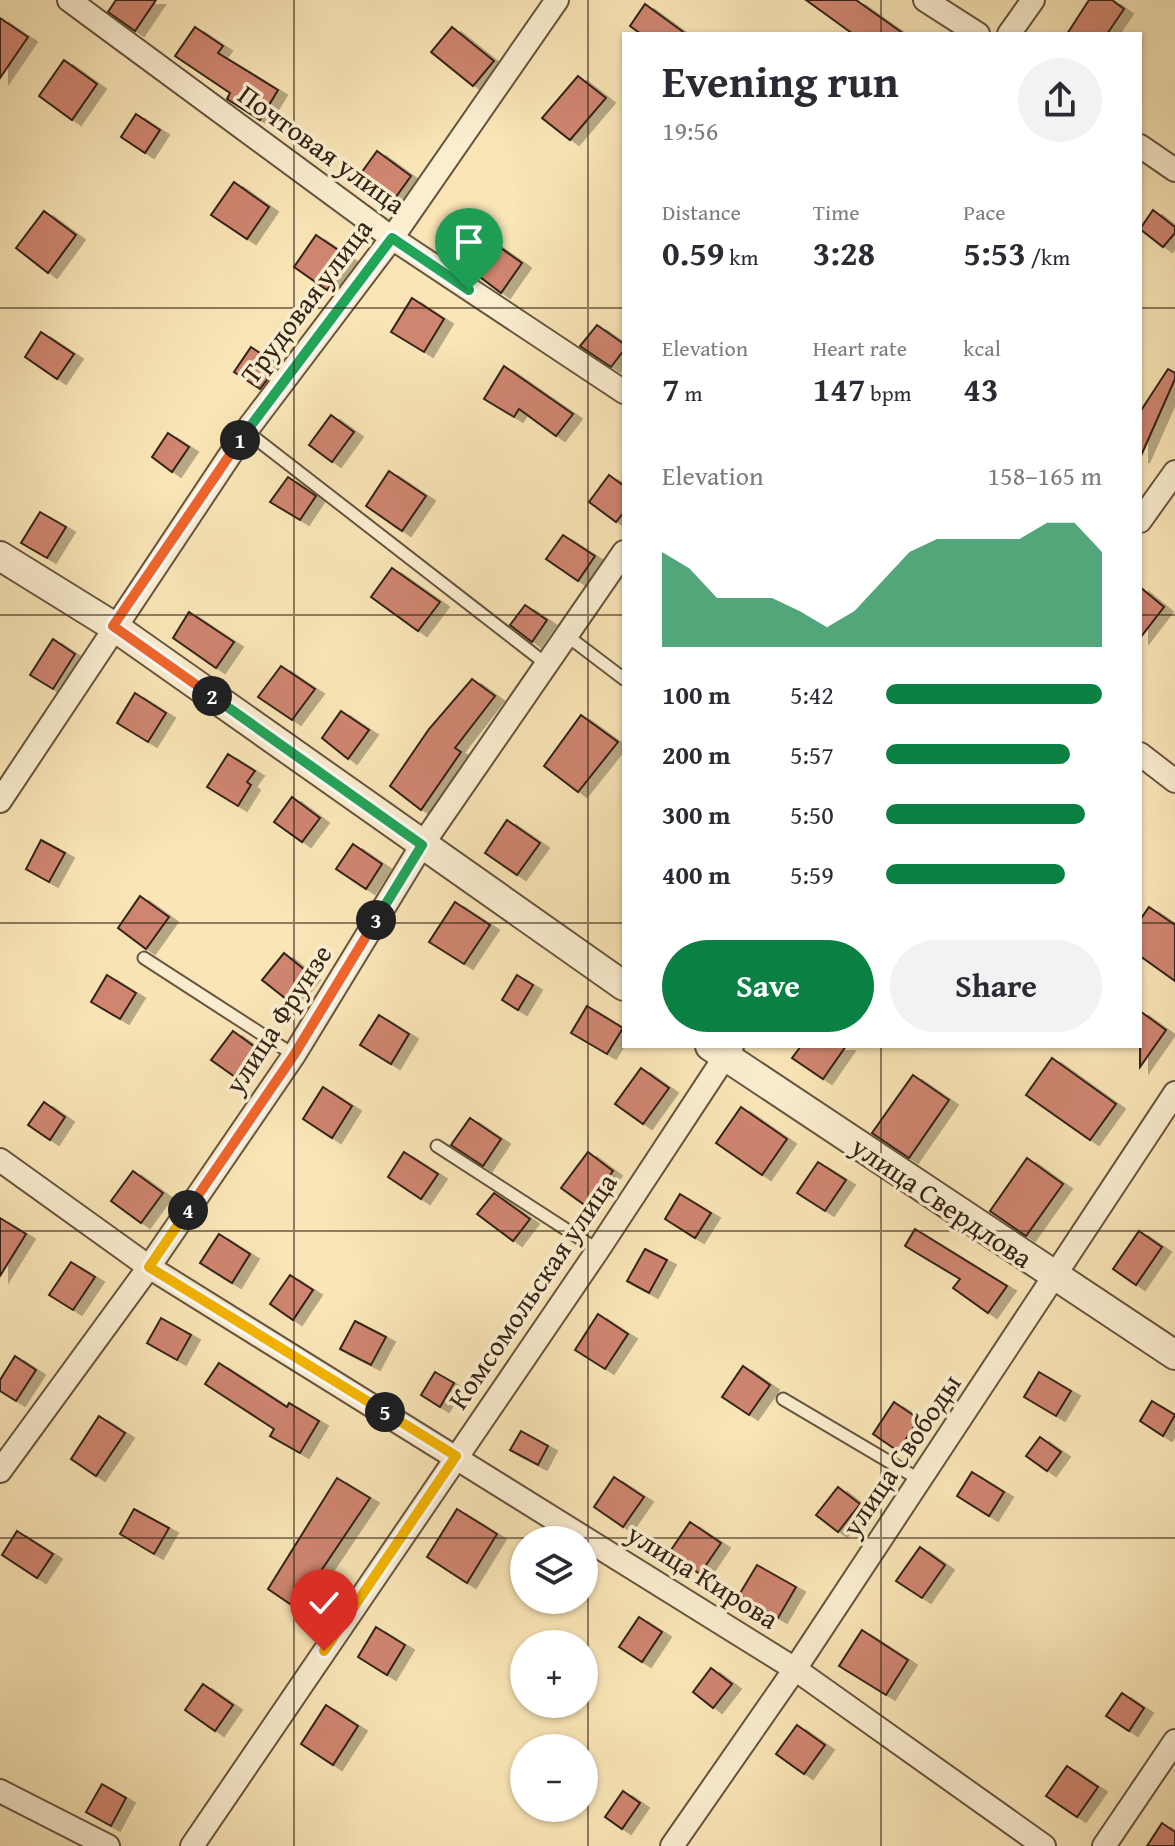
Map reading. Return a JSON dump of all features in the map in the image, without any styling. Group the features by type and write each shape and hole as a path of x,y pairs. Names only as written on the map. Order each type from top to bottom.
{"street":[{"name":"Почтовая улица","path":"69,0 392,238 622,391"},
{"name":"Трудовая улица","path":"0,801 113,626 246,431 392,238 557,0"},
{"path":"925,0 975,32"},
{"path":"1010,32 1033,0"},
{"path":"1142,147 1175,170"},
{"path":"1142,518 1175,472"},
{"name":"улица Фрунзе","path":"0,1471 149,1267 294,1055 422,845 622,555"},
{"path":"0,556 113,626 622,985"},
{"path":"1142,756 1175,781"},
{"name":"Комсомольская улица","path":"192,1846 598,1250 722,1049"},
{"name":"улица Свердлова","path":"722,1049 1055,1277 1175,1355"},
{"name":"улица Свободы","path":"672,1846 795,1669 1175,1093"},
{"name":"улица Кирова","path":"0,1160 149,1267 795,1669 1044,1846"},
{"path":"1104,1846 1175,1741"},
{"path":"0,1791 108,1846"}],"lane":[{"path":"246,431 545,663"},
{"path":"566,635 622,677"},
{"path":"144,958 294,1055"},
{"path":"437,1146 598,1250"},
{"path":"783,1399 920,1480"}],"building":[{"path":"116,0 156,0 135,31 108,12"},
{"path":"806,0 856,0 901,32 850,32"},
{"path":"1089,0 1112,0 1124,9 1108,32 1068,32"},
{"path":"645,4 683,32 638,32 630,26"},
{"path":"0,18 28,37 0,78"},
{"path":"195,27 223,46 218,53 278,90 260,120 227,99 230,93 175,56"},
{"path":"452,27 494,61 473,86 431,52"},
{"path":"64,60 97,84 72,120 39,96"},
{"path":"578,76 606,98 570,140 542,118"},
{"path":"136,114 160,130 145,153 121,137"},
{"path":"377,151 411,176 388,208 354,183"},
{"path":"234,182 269,207 247,239 211,215"},
{"path":"1153,210 1175,227 1175,233 1163,247 1142,231"},
{"path":"44,211 76,235 48,273 16,248"},
{"path":"470,226 522,263 501,293 450,254"},
{"path":"316,235 350,258 327,290 294,267"},
{"path":"412,298 444,319 424,352 391,332"},
{"path":"597,325 622,343 622,353 611,367 580,346"},
{"path":"41,332 74,354 57,379 25,357"},
{"path":"251,347 278,365 260,389 234,372"},
{"path":"504,366 573,414 556,436 519,409 514,417 484,399"},
{"path":"1168,369 1175,373 1142,453 1142,409"},
{"path":"331,415 354,432 332,462 309,445"},
{"path":"168,433 189,447 172,472 152,457"},
{"path":"389,471 426,496 402,531 366,506"},
{"path":"609,475 622,485 622,514 616,522 589,502"},
{"path":"288,477 316,496 300,520 270,502"},
{"path":"40,512 66,527 47,558 21,543"},
{"path":"563,535 595,556 578,581 546,559"},
{"path":"392,568 440,602 418,631 371,597"},
{"path":"1142,589 1164,607 1142,635"},
{"path":"525,605 547,620 532,642 510,625"},
{"path":"189,612 234,642 216,668 173,638"},
{"path":"53,639 75,654 53,689 30,675"},
{"path":"281,666 315,689 292,720 258,697"},
{"path":"472,679 495,696 455,748 461,752 421,810 390,786 429,729"},
{"path":"135,693 166,713 148,742 117,723"},
{"path":"341,711 369,730 348,759 322,738"},
{"path":"581,715 618,742 578,792 544,766"},
{"path":"228,754 255,771 247,782 251,785 238,806 207,787"},
{"path":"292,797 320,818 302,842 274,822"},
{"path":"507,820 540,843 517,875 485,853"},
{"path":"41,840 65,853 49,882 26,869"},
{"path":"353,844 382,864 366,889 336,869"},
{"path":"140,896 169,917 146,949 118,928"},
{"path":"455,902 490,925 464,964 429,942"},
{"path":"1149,907 1175,925 1175,981 1142,957 1142,917"},
{"path":"284,953 311,975 290,1002 262,980"},
{"path":"107,975 136,993 120,1019 91,1002"},
{"path":"517,975 533,985 518,1010 502,1000"},
{"path":"587,1006 622,1027 607,1054 571,1033"},
{"path":"1142,1012 1166,1030 1140,1067 1142,1048"},
{"path":"379,1015 409,1034 391,1064 360,1045"},
{"path":"233,1031 259,1050 238,1079 211,1060"},
{"path":"800,1048 845,1048 823,1079 792,1058"},
{"path":"1052,1058 1116,1104 1090,1140 1026,1095"},
{"path":"641,1068 669,1088 643,1124 615,1104"},
{"path":"913,1075 949,1100 909,1158 872,1133"},
{"path":"323,1087 352,1106 332,1138 303,1119"},
{"path":"44,1102 65,1117 50,1140 28,1125"},
{"path":"741,1107 787,1139 762,1175 716,1143"},
{"path":"470,1118 501,1139 483,1166 451,1145"},
{"path":"404,1152 438,1174 421,1199 388,1177"},
{"path":"588,1152 613,1171 586,1206 561,1188"},
{"path":"1027,1158 1063,1184 1026,1236 990,1211"},
{"path":"818,1162 846,1180 825,1211 797,1193"},
{"path":"133,1171 163,1193 141,1223 111,1201"},
{"path":"494,1193 530,1219 513,1241 477,1214"},
{"path":"680,1194 711,1213 695,1238 665,1219"},
{"path":"0,1218 26,1234 0,1276"},
{"path":"915,1229 1007,1286 988,1313 953,1288 960,1279 905,1246"},
{"path":"1139,1231 1162,1247 1136,1285 1113,1269"},
{"path":"219,1234 250,1254 232,1283 200,1263"},
{"path":"645,1249 667,1260 649,1293 627,1281"},
{"path":"71,1262 95,1277 73,1310 49,1295"},
{"path":"290,1275 313,1290 293,1320 270,1304"},
{"path":"598,1314 628,1334 605,1369 575,1350"},
{"path":"161,1318 191,1335 177,1360 147,1343"},
{"path":"355,1321 386,1337 371,1365 340,1349"},
{"path":"15,1356 36,1370 16,1401 0,1391 0,1380"},
{"path":"219,1363 287,1407 289,1403 319,1421 300,1453 270,1436 274,1429 205,1384"},
{"path":"743,1366 770,1385 749,1415 722,1397"},
{"path":"435,1372 454,1383 440,1407 421,1395"},
{"path":"1039,1372 1071,1391 1056,1416 1024,1397"},
{"path":"1152,1401 1175,1415 1163,1436 1140,1421"},
{"path":"894,1402 919,1419 898,1451 873,1434"},
{"path":"99,1416 125,1433 96,1476 71,1459"},
{"path":"521,1431 548,1446 538,1465 510,1450"},
{"path":"1040,1437 1061,1452 1047,1471 1026,1456"},
{"path":"972,1472 1004,1492 989,1516 957,1496"},
{"path":"614,1477 644,1497 623,1527 594,1507"},
{"path":"337,1478 370,1498 296,1608 268,1589"},
{"path":"838,1487 860,1504 838,1532 816,1515"},
{"path":"134,1509 169,1528 154,1554 120,1534"},
{"path":"457,1509 497,1534 467,1583 427,1557"},
{"path":"690,1522 721,1543 700,1574 669,1553"},
{"path":"17,1531 53,1554 37,1578 2,1555"},
{"path":"920,1547 945,1565 922,1598 896,1581"},
{"path":"757,1565 796,1587 778,1618 739,1595"},
{"path":"639,1617 662,1632 642,1662 619,1647"},
{"path":"376,1627 405,1645 387,1675 358,1657"},
{"path":"862,1630 908,1660 886,1695 839,1666"},
{"path":"711,1668 732,1684 713,1708 693,1692"},
{"path":"203,1684 233,1705 215,1731 185,1710"},
{"path":"1122,1693 1144,1708 1129,1731 1106,1716"},
{"path":"326,1705 358,1726 333,1765 301,1744"},
{"path":"797,1725 825,1745 804,1774 776,1754"},
{"path":"1067,1766 1098,1787 1077,1817 1046,1796"},
{"path":"102,1784 126,1798 111,1826 86,1812"},
{"path":"623,1791 640,1803 622,1829 605,1817"},
{"path":"1162,1823 1175,1832 1175,1846 1147,1846"}],"route":[{"path":"324,1651 456,1456 149,1267 294,1055 422,845 113,626 246,431 392,238 469,290"}]}
